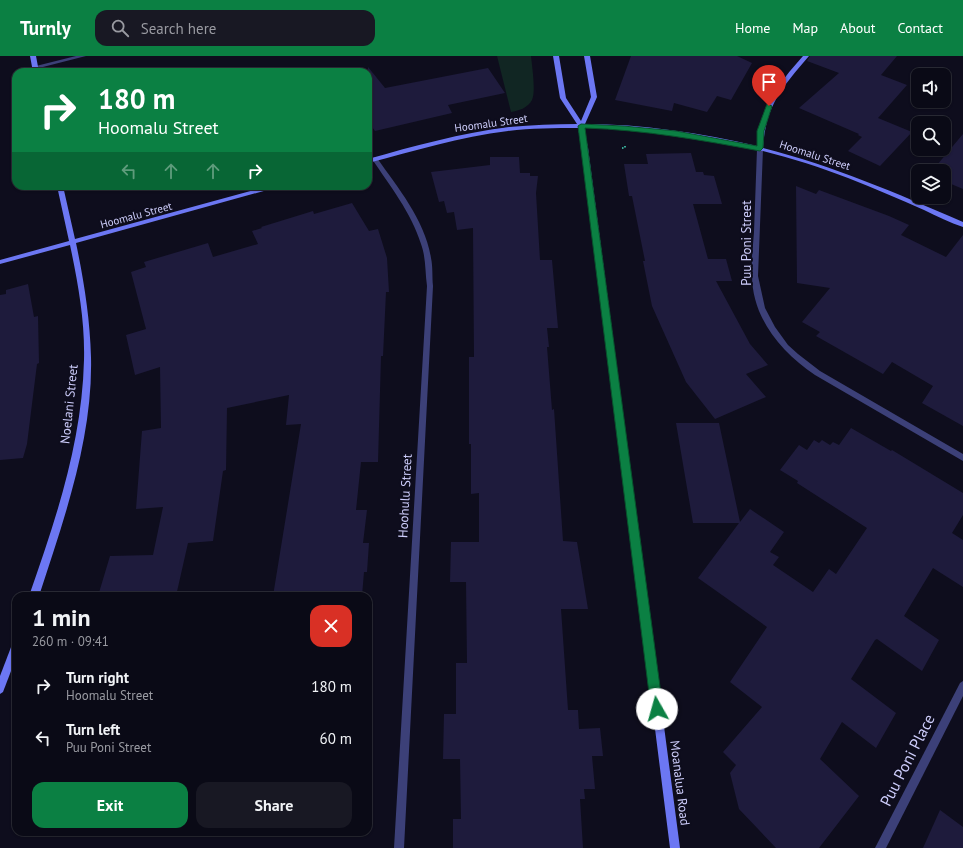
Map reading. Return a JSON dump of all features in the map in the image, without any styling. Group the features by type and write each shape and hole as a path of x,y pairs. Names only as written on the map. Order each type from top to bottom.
{"street":[{"path":"33,56 36,68"},
{"path":"40,68 83,56"},
{"name":"Moanalua Road","path":"556,56 563,98 581,126 675,848"},
{"path":"581,126 594,97 587,56"},
{"name":"Puu Poni Street","path":"806,56 774,95 760,131 755,276 758,296 764,315 777,337 796,357 826,378 963,458"},
{"name":"Hoomalu Street","path":"372,160 431,143 479,133 540,126 623,128 676,133 760,148 831,169 866,182 963,225"},
{"name":"Hoohulu Street","path":"372,161 414,219 422,236 428,258 430,286 399,848"},
{"name":"Noelani Street","path":"35,592 57,527 74,467 81,433 87,388 86,323 77,266 61,190"},
{"name":"Hoomalu Street","path":"0,262 261,190"},
{"path":"0,689 12,656"},
{"name":"Puu Poni Place","path":"880,848 963,686"}],"path":[{"path":"622,148 626,148 625,145"}],"green space":[{"path":"497,56 531,56 534,91 532,100 523,109 511,112"}],"building":[{"path":"631,56 737,56 752,63 731,100 717,96 707,112 674,103 672,111 615,100"},
{"path":"810,56 897,56 881,75 907,85 878,118 911,132 911,133 880,166 848,151 862,137 858,135 859,134 799,108 839,73 807,61"},
{"path":"488,68 505,93 448,105 452,113 375,131 372,127 372,72 385,88"},
{"path":"963,134 963,189 951,184 951,164 938,164 945,156 951,156 951,148"},
{"path":"691,153 696,172 703,172 704,175 714,176 722,204 693,204 708,259 726,259 732,281 716,281 750,344 768,365 746,374 766,397 715,419 686,382 652,306 643,261 645,261 632,196 629,196 624,164 648,164 646,154"},
{"path":"490,157 519,157 520,173 530,173 530,176 538,176 536,193 540,260 552,260 558,328 547,328 549,347 547,347 552,410 554,409 563,541 577,542 588,609 561,609 568,710 578,710 579,729 600,728 603,756 592,756 595,789 584,789 585,799 580,799 583,848 453,848 453,819 461,819 460,759 443,759 444,714 456,714 456,663 467,663 466,582 450,582 451,542 479,542 479,493 471,494 471,444 469,444 469,357 474,357 473,228 457,230 454,212 447,213 444,201 439,202 431,172 490,165"},
{"path":"796,186 816,194 819,190 909,225 901,235 946,257 963,235 963,426 922,403 933,386 892,362 883,374 816,336 820,332 802,322 830,288 797,283"},
{"path":"352,203 369,231 378,229 387,258 389,292 386,292 383,356 381,356 378,462 361,462 356,510 367,510 363,543 369,543 367,572 364,572 362,592 274,592 301,424 286,425 289,395 227,408 226,470 223,471 213,541 188,543 177,592 99,592 110,556 153,555 163,507 136,509 142,431 161,428 160,367 135,375 126,335 146,329 131,272 146,267 144,262 208,243 213,257 258,244 252,231 313,211 314,214"},
{"path":"28,284 34,317 38,316 39,363 37,364 27,444 23,458 0,460 0,295 6,294 6,290"},
{"path":"676,423 719,423 740,522 750,509 784,532 770,552 779,557 773,565 813,592 829,569 836,574 867,528 797,483 798,481 780,470 799,445 807,450 814,440 819,443 822,440 830,445 833,442 839,445 851,428 891,451 892,450 963,493 963,515 952,533 963,540 963,587 933,568 904,616 939,640 922,671 877,639 851,679 896,713 876,748 842,722 820,759 859,796 819,848 776,848 739,809 730,773 736,765 723,752 762,707 730,682 767,627 698,578 739,523 693,523"},
{"path":"940,810 963,827 963,848 923,848"}],"route":[{"path":"657,709 605,299 581,126 676,133 760,148 760,131 769,106"}]}
